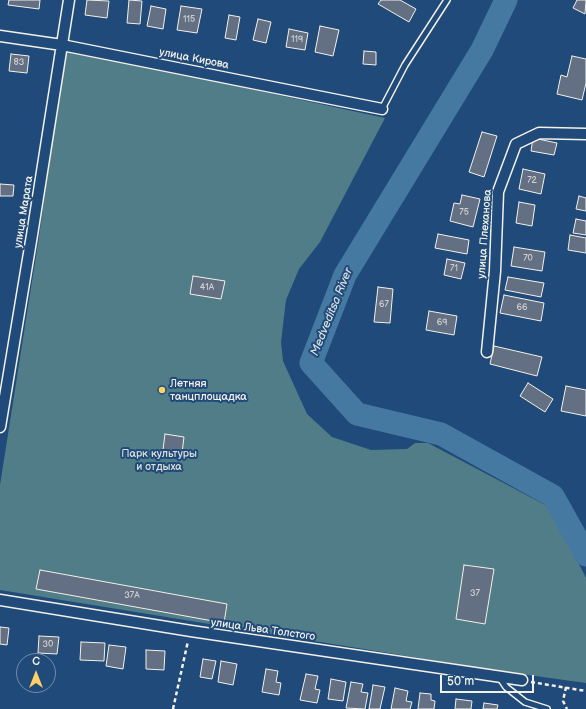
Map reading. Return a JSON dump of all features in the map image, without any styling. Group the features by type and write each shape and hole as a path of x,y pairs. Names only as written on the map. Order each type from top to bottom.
{"street":[{"name":"улица Марата","path":"0,427 69,0"},
{"name":"улица Кирова","path":"0,36 62,46 382,109"},
{"name":"улица Плеханова","path":"487,352 495,271 498,192 516,144 539,133 586,134"},
{"name":"улица Льва Толстого","path":"0,600 190,631 522,680"}],"lane":[{"path":"382,109 405,65 447,0"},
{"path":"500,677 506,686 525,702 548,709"}],"path":[{"path":"173,709 190,631"},
{"path":"522,680 586,691"},
{"path":"566,687 563,700 567,709"}],"green space":[{"name":"Парк культуры и отдыха","path":"65,49 385,118 320,242 299,269 286,300 281,342 283,361 307,414 332,437 371,450 407,449 415,443 428,443 551,508 586,578 586,683 499,671 0,590 0,485 39,237"}],"building":[{"path":"9,0 40,0 39,9 8,5"},
{"path":"87,0 109,1 107,18 85,15"},
{"path":"129,0 142,1 140,24 127,23"},
{"path":"381,0 400,0 416,9 409,22 378,4"},
{"path":"577,0 586,0 585,14 573,8"},
{"path":"151,6 166,9 163,29 147,26"},
{"path":"181,6 202,9 197,33 177,30"},
{"path":"229,15 240,17 236,40 225,38"},
{"path":"258,19 271,22 266,43 253,40"},
{"path":"320,26 339,30 333,56 315,52"},
{"path":"289,29 308,33 305,50 286,47"},
{"path":"364,51 376,52 376,65 363,64"},
{"path":"11,54 29,56 27,73 9,71"},
{"path":"572,56 586,59 586,83 582,100 557,94 561,75 567,77"},
{"path":"482,132 497,136 484,177 469,172"},
{"path":"533,138 557,143 554,155 531,151"},
{"path":"523,169 545,174 541,194 519,189"},
{"path":"0,184 14,185 13,196 0,196"},
{"path":"462,195 480,199 473,227 450,221 454,203 460,204"},
{"path":"579,196 586,198 586,211 576,209"},
{"path":"519,202 535,205 532,226 516,223"},
{"path":"576,219 586,221 586,235 573,233"},
{"path":"438,234 469,240 467,254 435,248"},
{"path":"570,235 586,238 586,253 568,250"},
{"path":"514,247 545,252 542,271 511,266"},
{"path":"447,259 465,263 461,279 444,275"},
{"path":"193,276 225,281 221,299 190,294"},
{"path":"508,277 544,283 541,297 505,290"},
{"path":"378,287 393,289 390,323 374,322"},
{"path":"504,295 544,303 541,321 500,313"},
{"path":"429,311 457,316 454,335 426,330"},
{"path":"494,346 542,357 537,376 490,364"},
{"path":"528,383 553,399 545,412 520,396"},
{"path":"566,386 586,390 586,416 561,411"},
{"path":"165,434 184,437 182,453 163,450"},
{"path":"464,565 494,569 485,624 456,619"},
{"path":"40,570 227,604 224,623 36,589"},
{"path":"0,627 9,628 7,645 0,644"},
{"path":"39,636 59,637 57,654 38,653"},
{"path":"81,642 105,643 104,661 80,660"},
{"path":"109,645 126,647 123,669 106,666"},
{"path":"146,650 165,651 164,670 146,669"},
{"path":"203,659 216,661 212,679 200,677"},
{"path":"221,661 237,664 233,685 218,682"},
{"path":"266,669 278,671 276,682 281,683 279,695 262,692"},
{"path":"306,674 318,676 315,689 320,690 317,703 300,700"},
{"path":"331,679 346,682 343,701 328,699"},
{"path":"351,682 363,684 361,692 368,693 365,709 346,708"},
{"path":"373,685 385,687 380,709 369,709"},
{"path":"395,688 408,691 406,701 412,702 410,709 391,709"},
{"path":"420,693 431,694 431,700 435,701 434,709 418,709"},
{"path":"456,699 472,701 471,709 455,709"},
{"path":"484,703 498,705 497,709 483,709"}],"waterway":[{"name":"Medveditsa River","path":"506,0 482,50 345,275 311,363 357,414 441,434 553,496 586,555"}],"place":[{"name":"Летняя танцплощадка","path":"162,390"}]}
